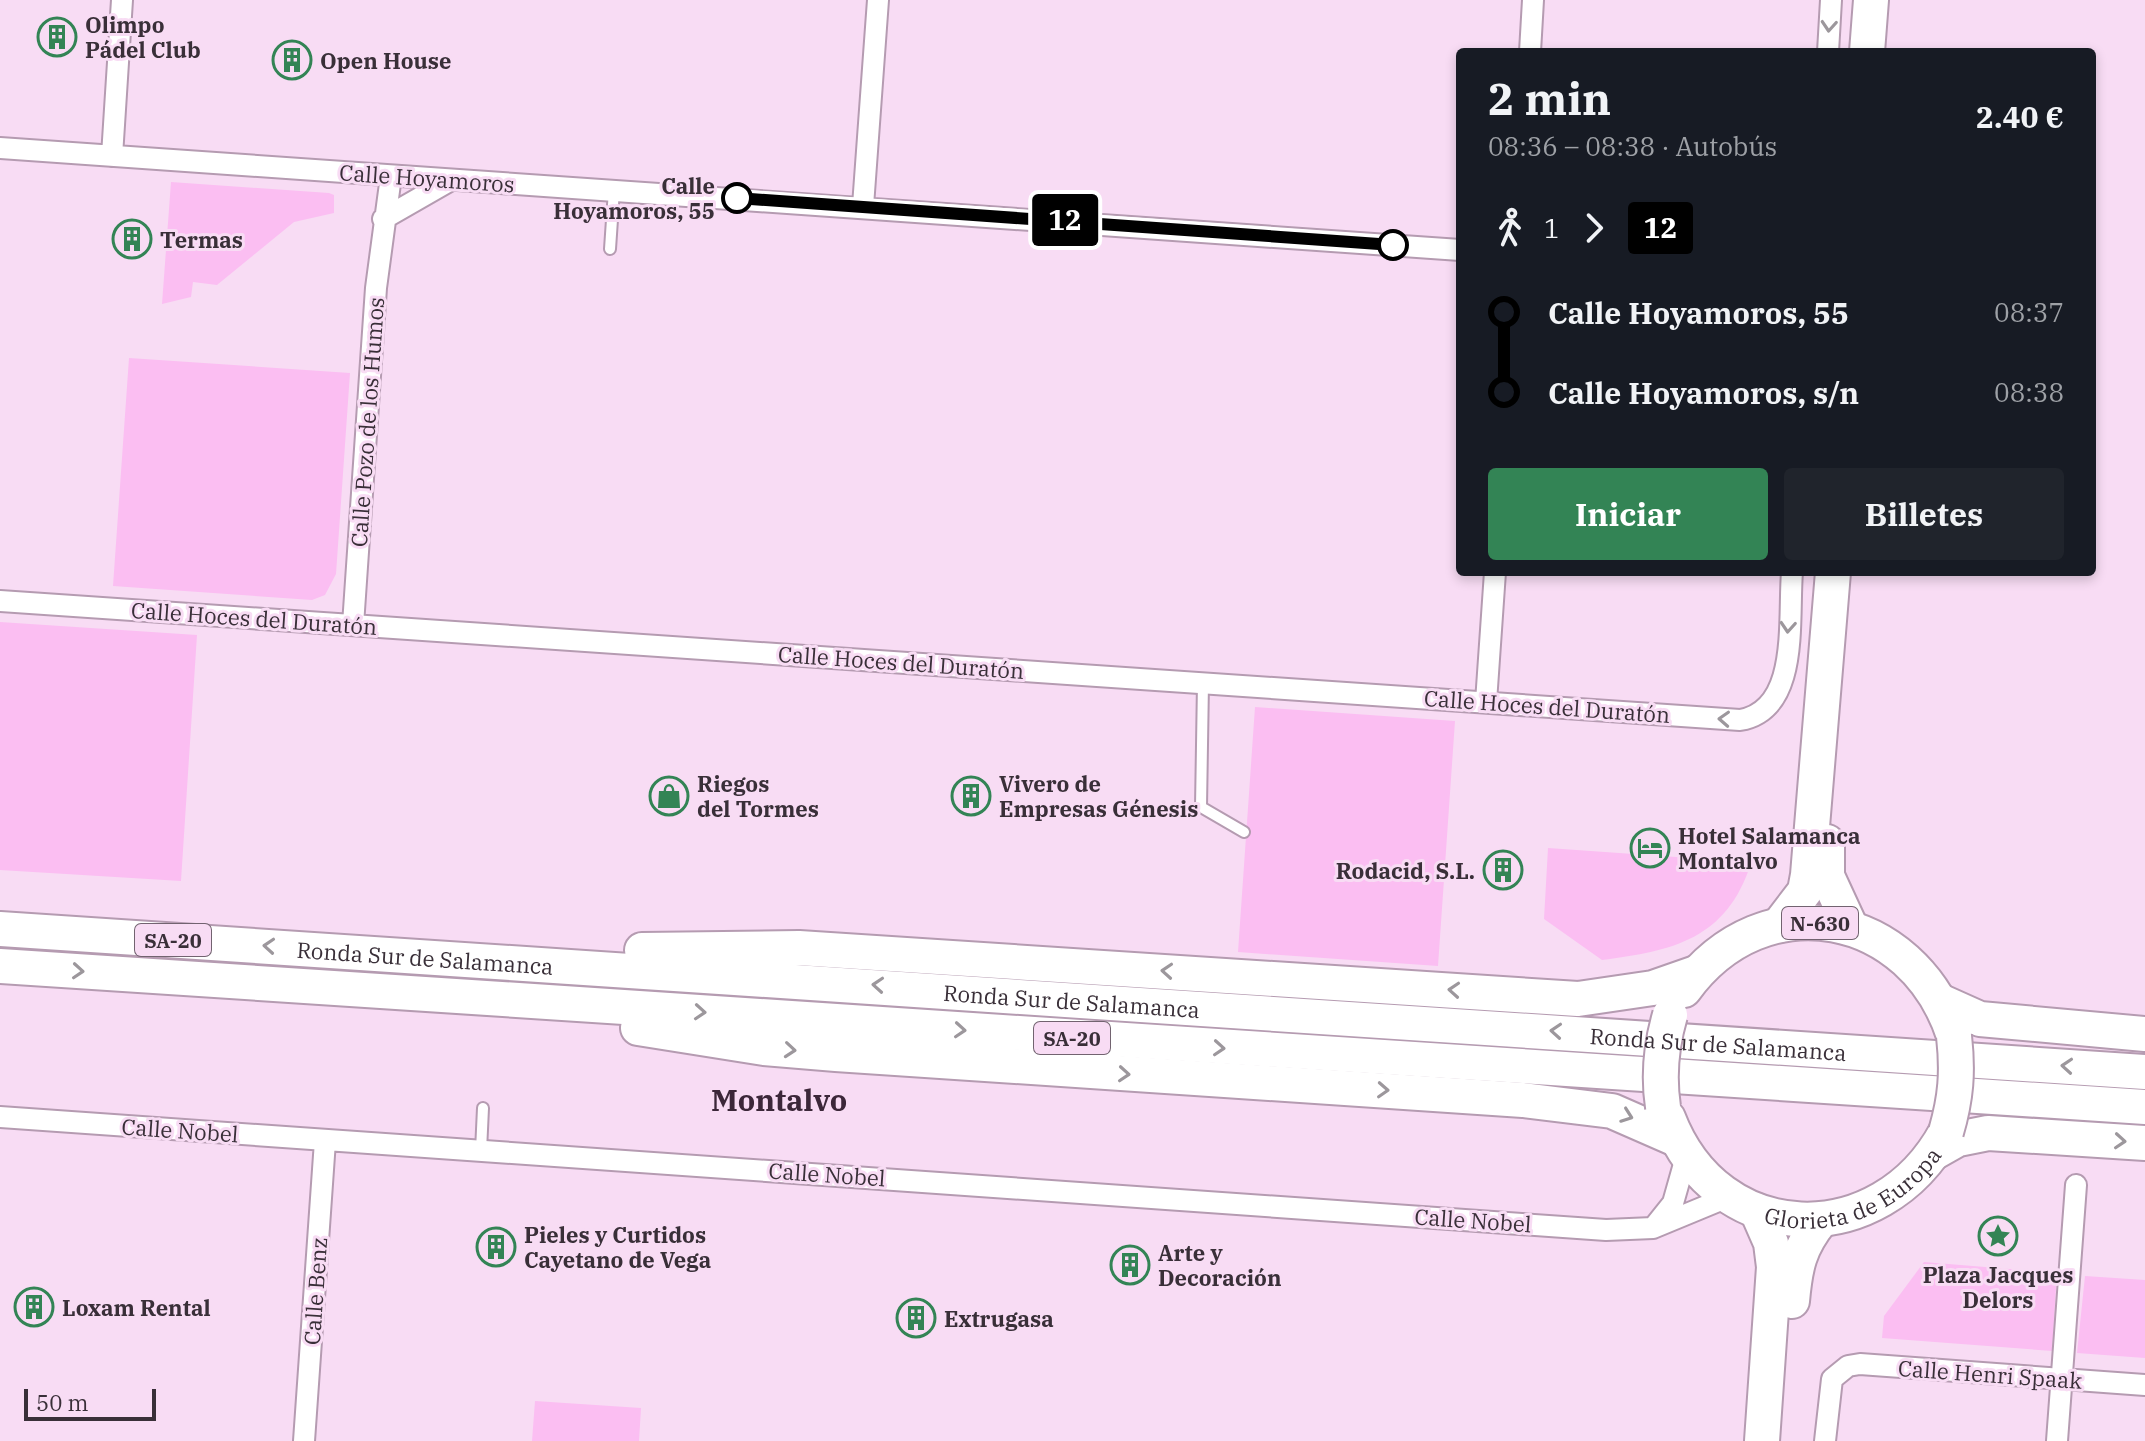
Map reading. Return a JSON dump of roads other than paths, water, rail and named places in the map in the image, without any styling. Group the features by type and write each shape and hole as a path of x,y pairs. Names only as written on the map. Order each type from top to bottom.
{"highway":[{"path":"1867,48 1871,0"},
{"path":"1879,48 1882,0"},
{"path":"1887,48 1891,0"},
{"name":"N-630","path":"1779,925 1805,891 1808,875 1833,576"},
{"name":"N-630","path":"1846,576 1825,865 1836,901 1851,928"},
{"name":"Glorieta de Europa","path":"1805,922 1851,928 1876,938 1905,957 1942,1002 1954,1036 1956,1098 1940,1142 1897,1192 1843,1217 1788,1219 1742,1204 1681,1148 1663,1107 1659,1082 1661,1044 1670,1015 1696,973 1725,947 1779,925 1805,922"},
{"name":"Ronda Sur de Salamanca","path":"0,929 2145,1072"},
{"path":"347,951 501,946 579,952 799,948 1578,999 1653,988 1696,973"},
{"name":"Ronda Sur de Salamanca","path":"0,966 2145,1107"},
{"path":"352,988 779,1049 1484,1096 1587,1107 1635,1118 1681,1148"},
{"path":"1942,1002 1980,1019 2145,1034"},
{"path":"1940,1142 1988,1133 2145,1143"},
{"name":"N-630","path":"1742,1204 1771,1243 1774,1267 1762,1441"},
{"path":"1780,1441 1795,1261 1803,1242 1821,1220"}],"street":[{"path":"112,156 122,0"},
{"path":"863,206 878,0"},
{"path":"1530,48 1533,0"},
{"path":"1828,48 1831,0"},
{"name":"Calle Hoyamoros","path":"0,148 1456,250"},
{"name":"Calle Pozo de los Humos","path":"353,625 383,219 391,176"},
{"path":"383,219 451,180"},
{"path":"1486,702 1495,576"},
{"name":"Calle Hoces del Duratón","path":"0,601 1740,720 1770,707 1784,683 1792,576"},
{"name":"Calle Nobel","path":"0,1117 1606,1230 1653,1228 1742,1204"},
{"name":"Calle Benz","path":"304,1441 325,1141"},
{"path":"1653,1228 1673,1203 1681,1148"},
{"path":"2057,1441 2076,1185"},
{"name":"Calle Henri Spaak","path":"1825,1441 1830,1389 1838,1373 1860,1364 2145,1385"}],"lane":[{"path":"610,249 614,190"},
{"path":"1203,683 1201,807 1244,832"},
{"path":"481,1151 483,1108"}],"place":[{"name":"Olimpo Pádel Club","path":"57,37"},
{"name":"Open House","path":"292,60"},
{"name":"Calle Hoyamoros, 55","path":"737,198"},
{"name":"Termas","path":"132,239"},
{"name":"Riegos del Tormes","path":"669,796"},
{"name":"Vivero de Empresas Génesis","path":"971,796"},
{"name":"Hotel Salamanca Montalvo","path":"1650,848"},
{"name":"Rodacid, S.L.","path":"1503,870"},
{"name":"Plaza Jacques Delors","path":"1998,1236"},
{"name":"Pieles y Curtidos Cayetano de Vega","path":"496,1247"},
{"name":"Arte y Decoración","path":"1130,1265"},
{"name":"Loxam Rental","path":"34,1307"},
{"name":"Extrugasa","path":"916,1318"}],"district":[{"name":"Montalvo","path":"779,1099"}]}
